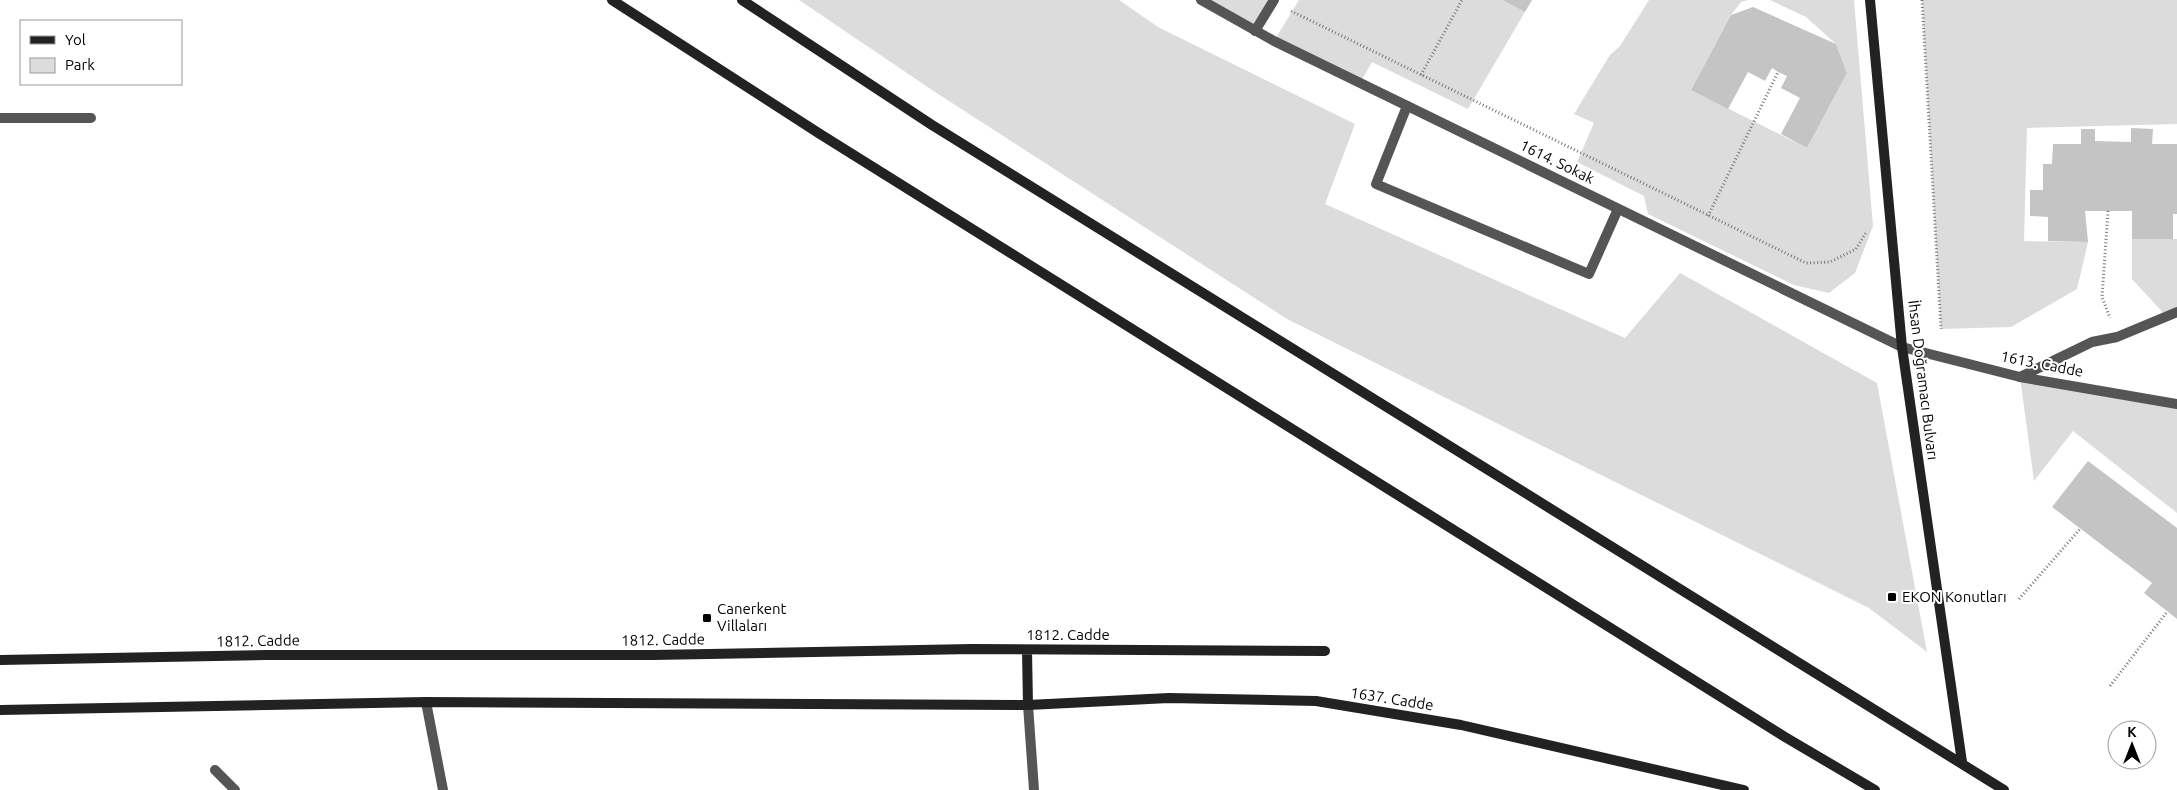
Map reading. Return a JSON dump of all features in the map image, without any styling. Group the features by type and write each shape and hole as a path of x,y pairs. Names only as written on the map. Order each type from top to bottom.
{"street":[{"path":"612,0 820,134 1785,738 1875,790"},
{"path":"742,0 940,130 1962,762 2004,790"},
{"name":"1614. Sokak","path":"1202,0 1255,31 1902,348"},
{"path":"1255,31 1274,0"},
{"name":"İhsan Doğramacı Bulvarı","path":"1870,0 1902,348 1962,762"},
{"path":"1407,106 1376,184 1589,274 1618,209"},
{"path":"0,118 91,118"},
{"path":"2020,377 2092,342 2118,337 2177,312"},
{"name":"1613. Cadde","path":"1902,348 2020,377 2177,404"},
{"path":"1027,650 1028,704 1034,790"},
{"name":"1812. Cadde","path":"0,660 266,655 653,655 1027,650 1325,651"},
{"name":"1637. Cadde","path":"1028,704 1168,698 1316,701 1461,725 1744,790"},
{"path":"0,710 426,702 1028,704"},
{"path":"426,702 443,790"},
{"path":"215,770 235,790"}],"path":[{"path":"1421,75 1462,0"},
{"path":"1922,0 1941,329"},
{"path":"1286,8 1806,263 1830,262 1856,249 1867,231"},
{"path":"1708,216 1778,72"},
{"path":"2108,211 2102,297 2118,337"},
{"path":"2019,599 2080,529"},
{"path":"2110,686 2168,612"}],"green space":[{"path":"799,0 1119,0 1158,27 1355,124 1325,204 1625,338 1680,273 1877,383 1927,652 1869,608 1287,319 935,92"},
{"path":"1201,0 1274,0 1255,31"},
{"path":"1299,0 1502,0 1525,12 1468,109 1372,62 1360,83 1274,41"},
{"path":"1649,0 1748,0 1741,2 1731,15 1691,90 1807,148 1847,73 1836,44 1806,17 1770,0 1854,0 1873,226 1855,273 1829,293 1794,285 1648,214 1644,196 1577,162 1594,123 1574,114 1610,55 1620,46"},
{"path":"1922,0 2177,0 2177,124 2027,128 2024,241 2088,242 2077,289 2011,327 1941,329"},
{"path":"2132,239 2177,239 2177,313 2167,317 2132,279"},
{"path":"2020,377 2177,407 2177,513 2073,431 2034,481"}],"building":[{"path":"1502,0 1532,0 1525,12"},
{"path":"1753,7 1836,44 1847,73 1807,148 1781,134 1800,98 1781,88 1787,76 1772,68 1765,81 1748,72 1728,109 1691,90 1731,15"},
{"path":"2131,128 2153,129 2152,144 2177,144 2177,214 2173,214 2173,239 2132,239 2132,211 2085,211 2088,242 2048,241 2048,217 2030,216 2030,190 2043,190 2043,164 2052,164 2053,144 2081,144 2081,129 2095,129 2095,141 2131,142"},
{"path":"2088,461 2177,528 2177,619 2144,593 2152,583 2052,507"}],"place":[{"name":"EKON Konutları","path":"1892,597"},
{"name":"Canerkent Villaları","path":"707,618"}]}
